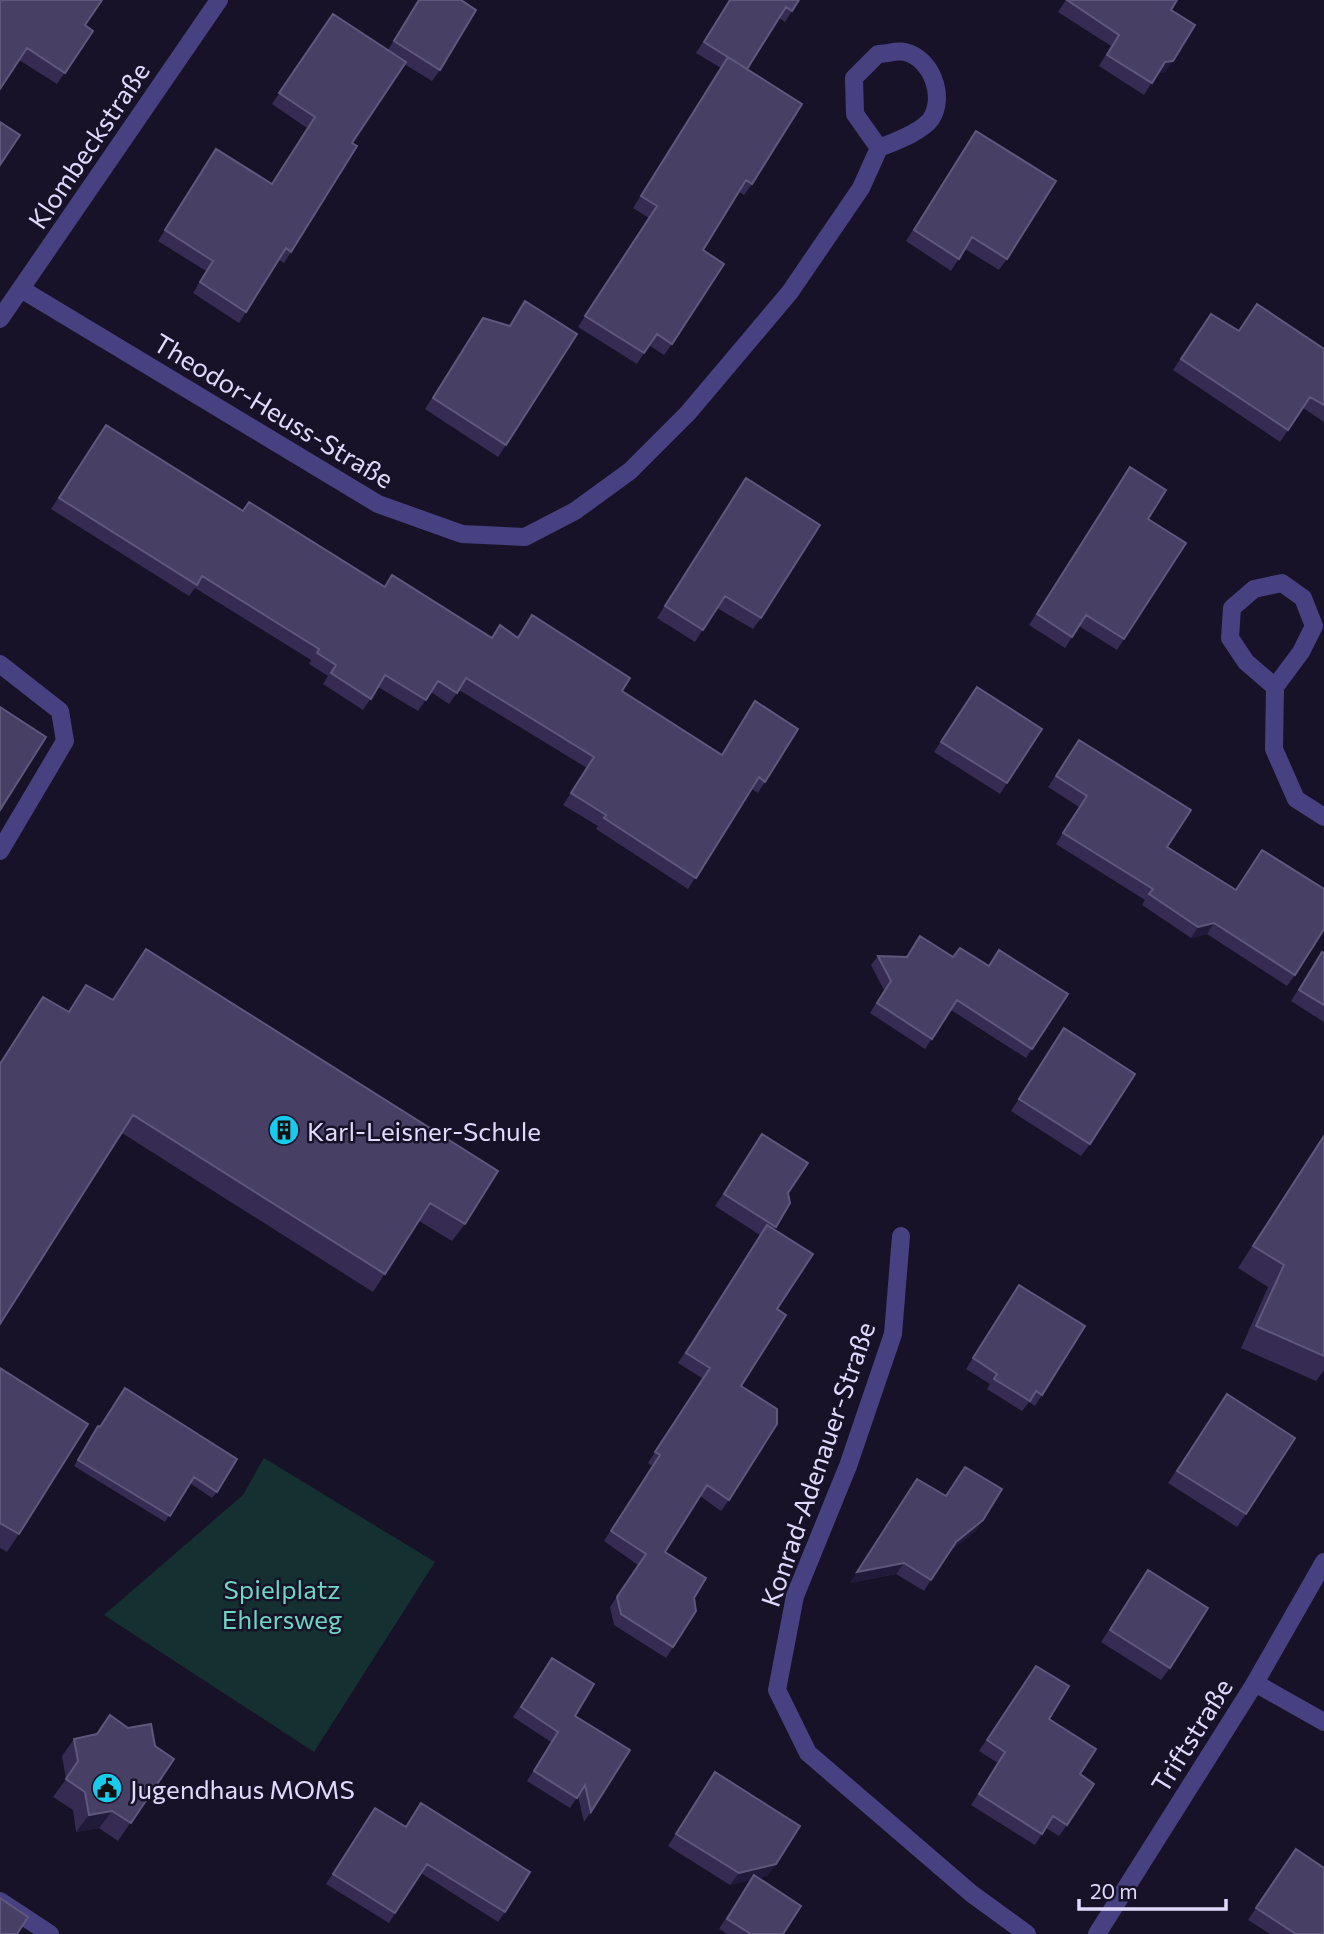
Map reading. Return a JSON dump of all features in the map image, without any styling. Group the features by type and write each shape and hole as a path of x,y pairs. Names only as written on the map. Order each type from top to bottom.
{"street":[{"name":"Klombeckstraße","path":"0,319 219,0"},
{"path":"905,52 928,66 938,92 931,119 908,136 879,148 855,114 854,78 878,54 905,52"},
{"name":"Theodor-Heuss-Straße","path":"21,289 378,504 462,534 525,537 575,511 630,471 688,413 789,292 861,188 879,148"},
{"path":"1275,687 1246,662 1230,638 1232,608 1254,589 1282,583 1303,598 1314,626 1301,652 1275,687 1274,749 1296,799 1324,817"},
{"path":"0,664 60,711 65,741 0,851"},
{"name":"Konrad-Adenauer-Straße","path":"901,1236 893,1334 848,1466 795,1596 777,1690 808,1753 972,1894 1027,1934"},
{"name":"Triftstraße","path":"1097,1934 1255,1682 1324,1562"},
{"path":"1255,1682 1324,1722"},
{"path":"0,1901 50,1934"}],"green space":[{"name":"Spielplatz Ehlersweg","path":"264,1458 435,1562 314,1752 104,1615 243,1495"}],"building":[{"path":"0,0 102,0 85,25 93,31 65,73 27,48 0,89"},
{"path":"419,0 461,0 476,10 440,70 394,41"},
{"path":"730,0 799,0 792,11 786,7 747,69 704,42"},
{"path":"1067,0 1177,0 1171,10 1195,25 1173,61 1165,62 1152,83 1107,55 1119,35"},
{"path":"333,14 406,62 352,143 357,146 291,252 286,248 246,312 200,282 213,261 165,230 216,149 272,184 315,117 279,93"},
{"path":"728,57 802,104 752,184 746,180 703,250 724,264 672,344 657,334 644,353 585,316 657,206 641,196"},
{"path":"0,122 20,135 0,165"},
{"path":"976,131 1056,181 1007,259 972,237 959,259 914,230"},
{"path":"525,301 577,334 506,445 433,398 483,318 510,326"},
{"path":"1257,304 1324,349 1324,405 1310,397 1288,430 1181,359 1211,314 1239,331"},
{"path":"106,425 243,511 249,502 385,587 392,575 492,638 500,625 518,638 532,615 630,678 622,691 722,755 755,701 798,729 765,782 759,777 696,878 604,818 606,815 571,793 594,757 466,678 457,693 438,681 426,700 385,675 371,699 331,673 336,665 317,653 319,649 202,576 197,585 59,498"},
{"path":"1130,467 1166,490 1148,519 1186,543 1124,639 1086,615 1072,637 1037,614"},
{"path":"746,478 820,525 761,618 725,596 703,630 665,606"},
{"path":"977,687 1042,729 1007,783 941,742"},
{"path":"0,707 46,737 0,810"},
{"path":"1079,740 1191,810 1167,847 1236,890 1262,850 1324,889 1324,929 1295,975 1214,923 1198,927 1149,894 1153,889 1063,833 1087,796 1056,776"},
{"path":"920,936 953,957 960,948 989,966 999,950 1068,994 1032,1049 957,1000 932,1039 877,1003 891,981 878,956 907,957"},
{"path":"146,949 498,1171 465,1224 430,1203 385,1274 133,1115 0,1324 0,1064 43,997 69,1012 86,985 113,1000"},
{"path":"1322,952 1324,953 1324,1005 1299,990"},
{"path":"1064,1028 1135,1074 1090,1144 1019,1099"},
{"path":"762,1134 808,1163 788,1193 790,1203 776,1227 724,1194"},
{"path":"1324,1136 1324,1356 1256,1326 1284,1265 1253,1246"},
{"path":"767,1225 813,1254 777,1309 786,1315 741,1386 777,1409 777,1424 729,1500 707,1485 665,1552 706,1578 694,1598 696,1611 673,1647 621,1614 617,1597 646,1554 611,1531 660,1455 655,1452 710,1368 686,1353"},
{"path":"1019,1285 1085,1326 1042,1395 1036,1391 1030,1401 994,1379 997,1374 973,1358"},
{"path":"0,1368 88,1424 19,1534 0,1523"},
{"path":"125,1388 237,1459 217,1492 194,1477 170,1516 78,1460"},
{"path":"1227,1394 1295,1438 1246,1514 1177,1471"},
{"path":"965,1467 1002,1489 983,1520 956,1542 931,1580 904,1563 857,1572 917,1479 946,1496"},
{"path":"1148,1570 1208,1608 1170,1668 1110,1630"},
{"path":"552,1658 594,1684 575,1716 630,1750 591,1812 585,1785 577,1798 534,1771 558,1732 521,1707"},
{"path":"1036,1666 1069,1686 1049,1719 1096,1749 1080,1774 1094,1784 1067,1825 1053,1816 1042,1834 979,1794 1005,1752 987,1740"},
{"name":"Jugendhaus MOMS","path":"110,1715 128,1728 151,1724 155,1746 174,1759 131,1823 112,1811 89,1815 85,1792 66,1779 78,1761 74,1739 97,1734"},
{"path":"715,1772 800,1826 776,1864 739,1873 676,1834"},
{"path":"421,1803 530,1872 505,1912 427,1864 395,1913 333,1874 375,1808 406,1827"},
{"path":"1296,1849 1324,1868 1324,1934 1296,1934 1256,1908"},
{"path":"754,1875 801,1906 783,1934 751,1934 727,1919"},
{"path":"0,1898 28,1917 17,1934 0,1934"}],"place":[{"name":"Karl-Leisner-Schule","path":"284,1130"},
{"name":"Jugendhaus MOMS","path":"107,1788"}]}
